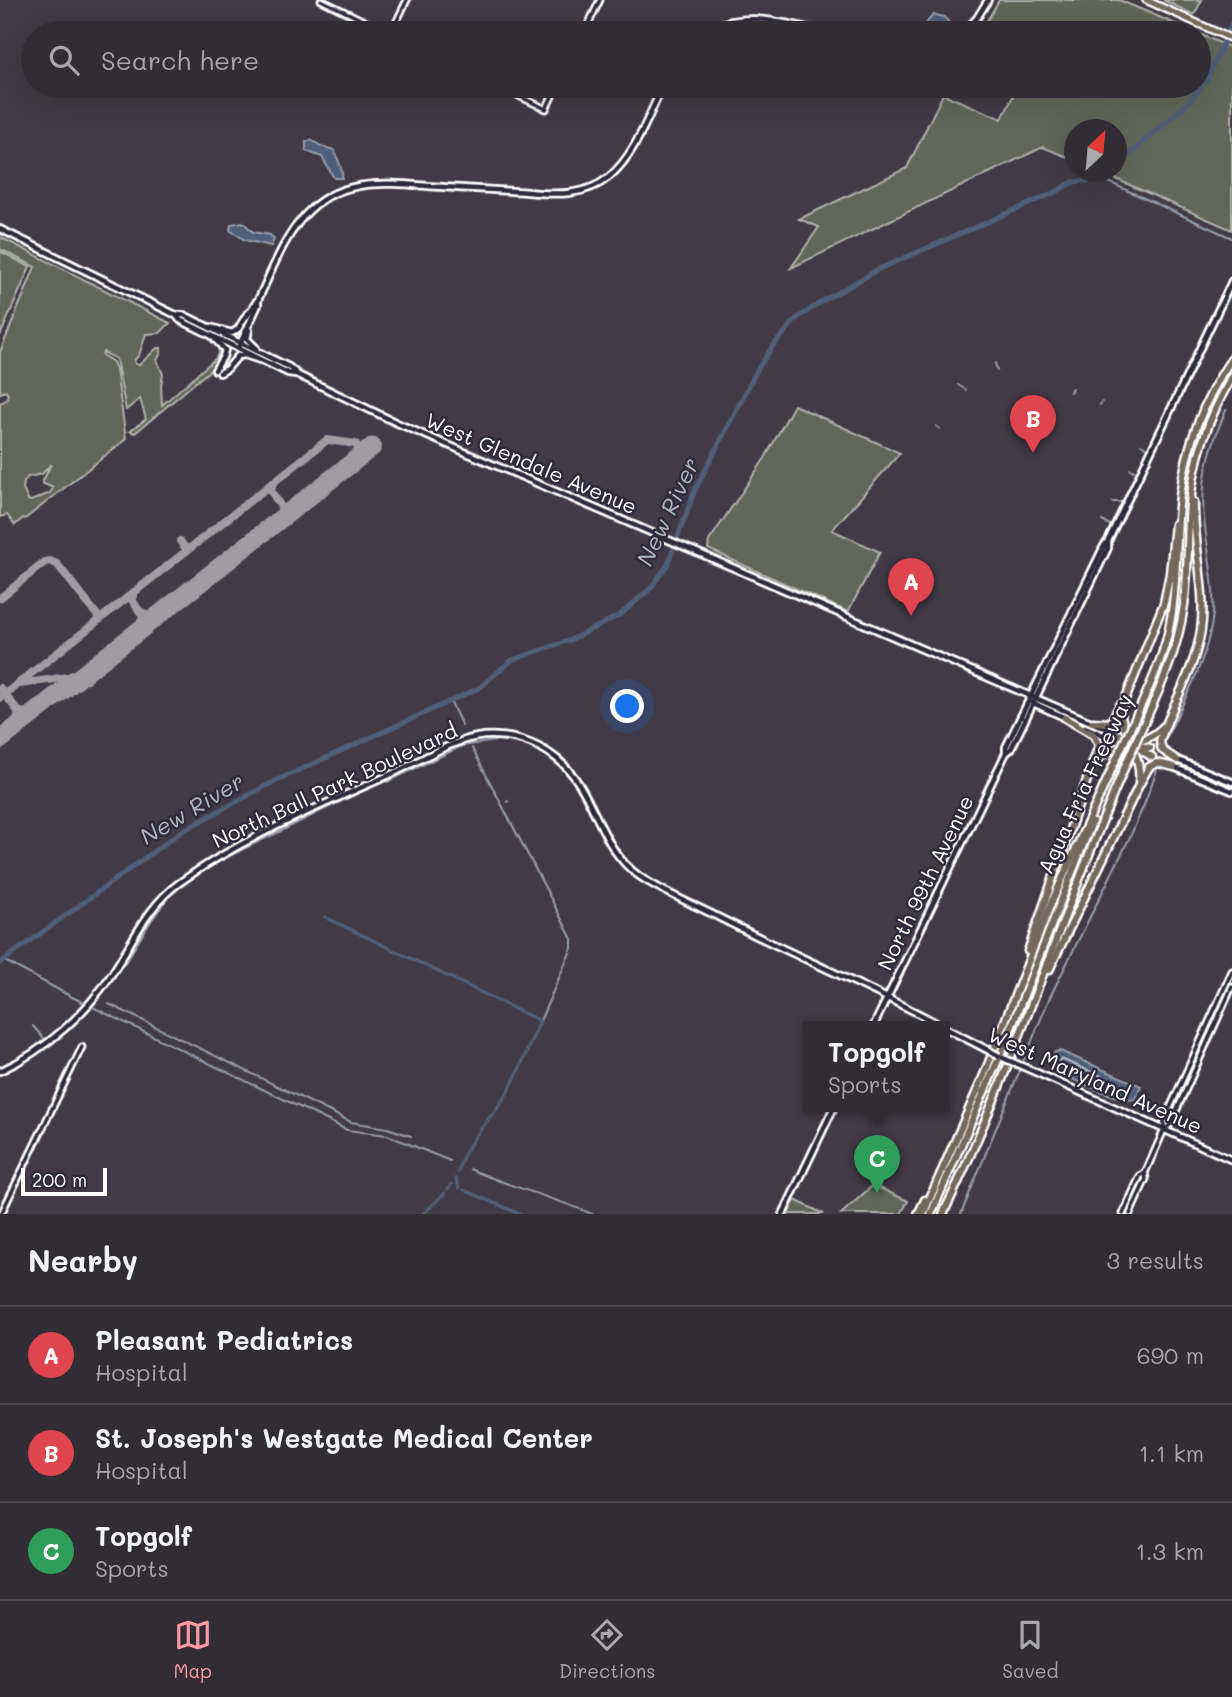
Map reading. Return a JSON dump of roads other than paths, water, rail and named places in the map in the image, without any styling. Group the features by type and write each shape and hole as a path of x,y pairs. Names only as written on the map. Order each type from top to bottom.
{"highway":[{"name":"Agua Fria Freeway","path":"920,1214 975,1095 1050,906 1155,673 1171,622 1176,586 1180,498 1188,452 1206,402 1232,355"},
{"name":"Agua Fria Freeway","path":"945,1214 1032,1006 1104,816 1165,678 1181,625 1190,503 1198,458 1217,405 1232,377"},
{"path":"1176,764 1163,751 1160,743 1192,665 1202,625 1194,533 1198,458"},
{"path":"1092,722 1111,722 1148,647 1164,603 1180,498"},
{"path":"1126,694 1121,714 1139,766 1139,785"},
{"path":"1018,986 1052,876 1098,748 1098,740 1094,735 1065,718"},
{"path":"1090,774 1104,753 1158,732 1168,719"},
{"path":"1114,736 1150,748"},
{"path":"1131,743 1152,757"},
{"path":"1032,1006 1139,785 1152,765 1176,764"},
{"path":"1026,995 1090,831 1096,807"},
{"path":"933,1214 1001,1057 1082,858 1104,816"}],"main road":[{"path":"974,21 988,0"},
{"path":"1146,0 1191,21"},
{"path":"726,21 745,18 771,21"},
{"path":"1211,30 1232,39"},
{"path":"262,357 247,339 253,304 258,300 293,229 313,207 332,194 353,186 378,183 554,194 586,190 605,180 627,158 657,98"},
{"name":"West Glendale Avenue","path":"0,229 176,315 180,320 236,344"},
{"name":"North 99th Avenue","path":"876,1021 1006,753 1011,749 1052,652 1108,548 1108,541 1232,281"},
{"name":"West Glendale Avenue","path":"176,315 184,315 288,373 296,374 397,423 1024,695 1065,718 1114,736"},
{"path":"205,326 232,333 250,316"},
{"path":"236,344 250,316"},
{"path":"212,335 225,350 217,372 228,369 238,356 262,357"},
{"name":"North 99th Avenue","path":"1032,699 1055,659 1071,620"},
{"path":"1055,659 1052,652 1059,650"},
{"name":"West Glendale Avenue","path":"1032,699 1092,722 1114,736"},
{"name":"North Ball Park Boulevard","path":"0,1070 43,1046 79,1014 94,998 157,903 167,892 195,872 241,845 454,744 491,736 529,742 550,753 564,765 583,790 613,850 642,878 887,998"},
{"path":"1150,748 1232,791"},
{"path":"1152,757 1232,782"},
{"name":"West Maryland Avenue","path":"887,998 932,1021"},
{"name":"West Maryland Avenue","path":"950,1030 1001,1057 1232,1160"},
{"path":"783,1214 832,1112"}],"street":[{"path":"321,0 365,21"},
{"path":"396,21 407,0"},
{"path":"590,21 600,0"},
{"path":"523,98 546,109 551,98"},
{"path":"1130,1214 1164,1130 1164,1121 1232,971"},
{"path":"1164,1130 1170,1125 1232,987"},
{"path":"1,1214 82,1047"},
{"path":"1123,1214 1140,1176 1145,1173"}],"water":[{"path":"933,15 945,17 947,21 928,21"},
{"path":"311,140 334,150 342,178 334,178 322,157 306,151 306,142"},
{"path":"243,222 253,232 270,235 274,239 271,246 245,240 230,230 231,224"},
{"path":"1060,1051 1141,1086 1135,1099 1107,1094 1052,1070 1050,1062 1055,1052"}],"waterway":[{"name":"New River","path":"1211,70 1232,23"},
{"name":"New River","path":"1127,156 1192,98"},
{"name":"New River","path":"0,963 182,831 273,782 479,688 512,660 570,640 620,615 650,589 668,564 695,490 756,372 772,347 796,319 879,269 1054,193 1073,182"},
{"path":"1109,182 1232,238"},
{"path":"995,363 997,371"},
{"path":"958,385 966,390"},
{"path":"1070,392 1072,388"},
{"path":"1164,743 1194,680 1210,631 1213,590 1203,504 1205,476 1211,449 1226,410"},
{"path":"936,426 940,429"},
{"path":"1141,444 1146,447"},
{"path":"1130,469 1134,471"},
{"path":"1112,502 1121,502"},
{"path":"1102,521 1110,525"},
{"path":"450,701 462,726"},
{"path":"387,782 462,746 495,741"},
{"path":"472,748 572,939 572,948 540,1021"},
{"path":"961,1214 1049,999 1130,837 1158,767"},
{"path":"170,896 198,874 229,856 382,783"},
{"path":"125,963 167,899"},
{"path":"325,917 540,1021 511,1086 472,1141 458,1172"},
{"path":"5,961 72,997 347,1130 387,1135 450,1161"},
{"path":"109,1004 351,1122 387,1128 411,1136"},
{"path":"33,1026 44,1039"},
{"path":"470,1169 592,1214"},
{"path":"456,1179 459,1188"},
{"path":"448,1189 452,1184"},
{"path":"464,1190 520,1214"},
{"path":"423,1214 445,1193"}],"place":[{"name":"St. Joseph's Westgate Medical Center","path":"1033,453"},
{"name":"Pleasant Pediatrics","path":"911,616"},
{"name":"Topgolf","path":"877,1193"}]}
